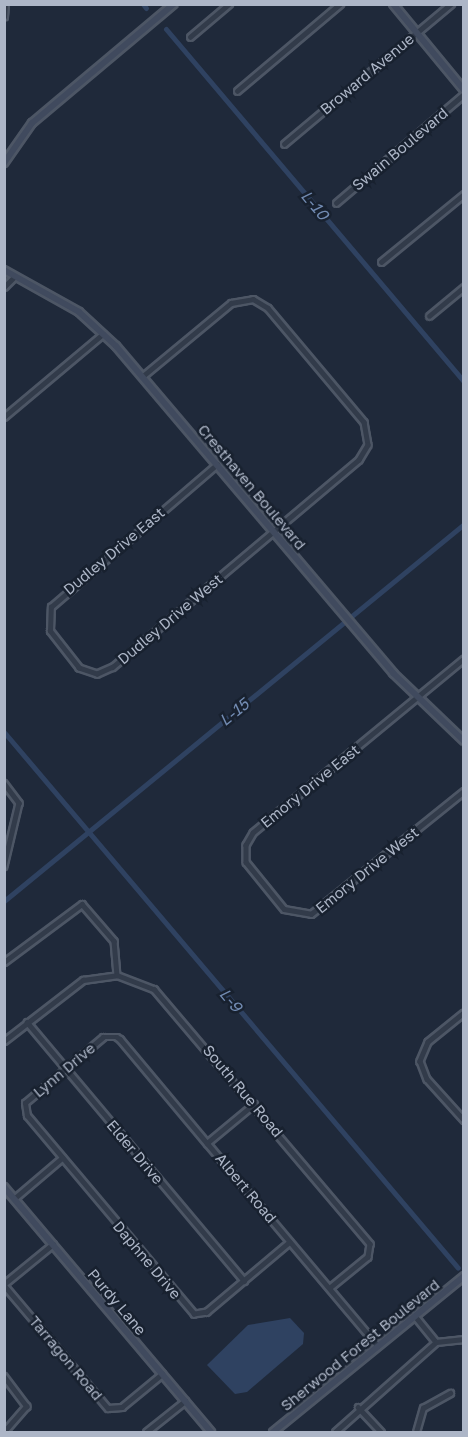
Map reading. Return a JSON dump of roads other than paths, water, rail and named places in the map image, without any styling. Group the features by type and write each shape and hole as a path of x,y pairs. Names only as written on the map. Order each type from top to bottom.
{"street":[{"path":"4,17 5,4"},
{"path":"190,37 229,4"},
{"path":"237,90 340,4"},
{"path":"393,4 464,92"},
{"name":"Broward Avenue","path":"284,144 451,4"},
{"path":"4,163 32,123 173,5"},
{"name":"Swain Boulevard","path":"336,203 464,92"},
{"path":"381,262 464,194"},
{"name":"Cresthaven Boulevard","path":"4,270 65,303 104,333 143,376 353,626 418,696 464,741"},
{"path":"4,287 14,277"},
{"path":"429,316 464,287"},
{"path":"143,376 231,303 244,298 263,303 364,422 368,445 359,460 273,532"},
{"path":"4,417 104,333"},
{"name":"Dudley Drive East","path":"64,652 48,624 55,602 217,464"},
{"name":"Dudley Drive West","path":"64,652 85,672 110,669 273,532"},
{"name":"Emory Drive East","path":"267,890 246,862 250,836 464,659"},
{"path":"4,783 19,803 4,866"},
{"name":"Emory Drive West","path":"267,890 290,913 314,913 464,791"},
{"path":"4,962 78,904 88,908 114,941 117,975 74,985 4,1041"},
{"name":"South Rue Road","path":"117,975 161,995 370,1244 368,1257 330,1288"},
{"path":"464,1013 421,1054 423,1074 464,1120"},
{"name":"Elder Drive","path":"27,1022 244,1281"},
{"name":"Lynn Drive","path":"24,1110 27,1100 110,1035"},
{"name":"Albert Road","path":"110,1035 120,1039 378,1346"},
{"path":"207,1143 254,1104"},
{"name":"Daphne Drive","path":"24,1110 194,1314 204,1314 291,1242"},
{"path":"15,1198 62,1158"},
{"name":"Purdy Lane","path":"4,1187 211,1432"},
{"path":"4,1285 53,1244"},
{"name":"Sherwood Forest Boulevard","path":"273,1432 464,1276"},
{"name":"Tarragon Road","path":"4,1285 108,1408 122,1407 162,1374"},
{"path":"415,1316 436,1342"},
{"path":"335,1432 358,1407 436,1342 464,1340"},
{"path":"4,1376 27,1406 4,1432"},
{"path":"416,1432 423,1408 450,1393"},
{"path":"146,1432 184,1401"},
{"path":"358,1407 381,1432"}],"water":[{"path":"290,1318 304,1333 303,1344 247,1392 235,1394 207,1365 248,1325"}],"waterway":[{"name":"L-10","path":"143,4 146,8"},
{"name":"L-10","path":"166,29 464,382"},
{"name":"L-15","path":"4,901 464,524"},
{"name":"L-9","path":"4,732 458,1268"}]}
